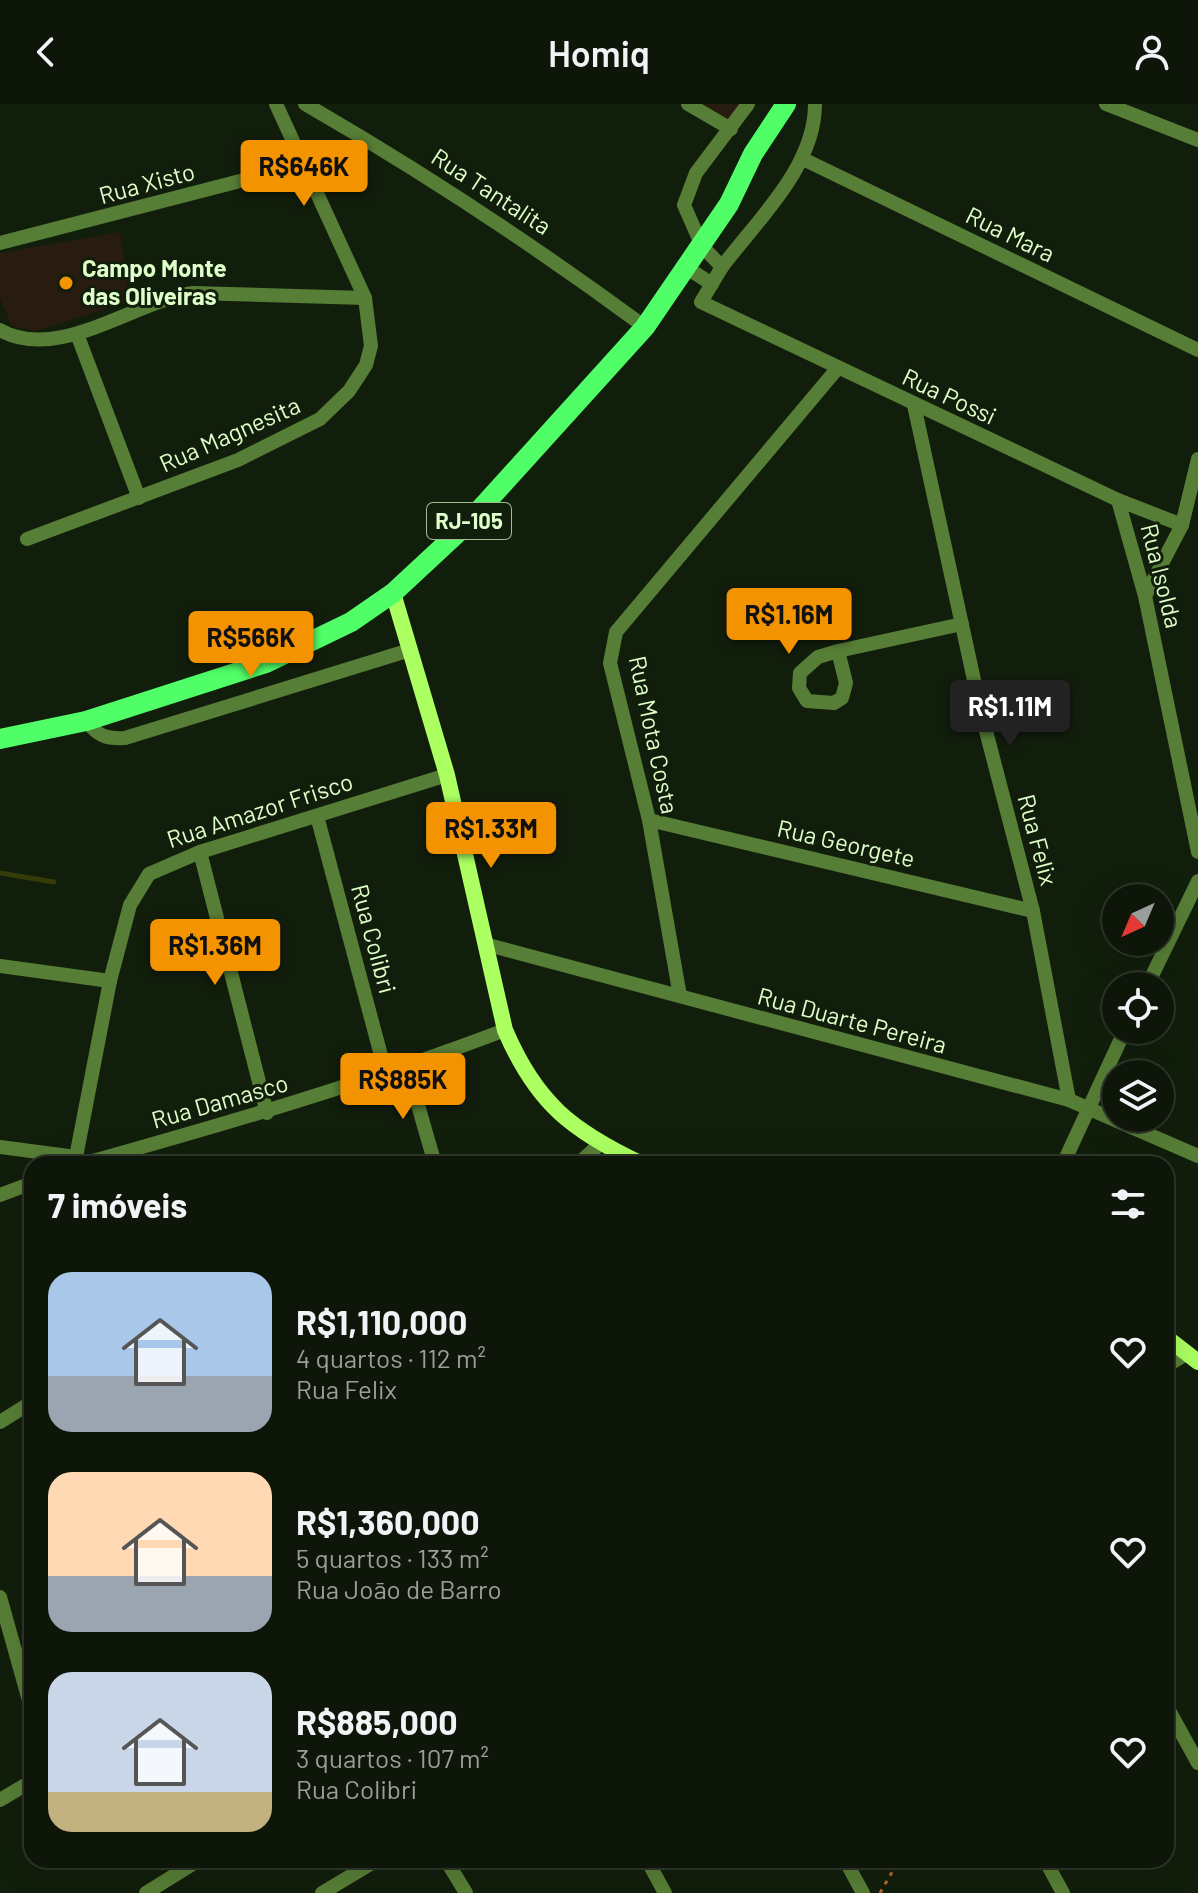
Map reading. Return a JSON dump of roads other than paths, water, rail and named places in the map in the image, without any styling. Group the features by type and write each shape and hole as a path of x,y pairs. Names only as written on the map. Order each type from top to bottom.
{"main road":[{"name":"RJ-105","path":"0,739 86,721 266,663 351,622 393,593 463,528 645,327 702,246 786,104"}],"street":[{"name":"Rua Magnesita","path":"27,539 238,460 320,419 349,391 366,365 371,346 365,298 276,104"},
{"name":"Rua Tantalita","path":"305,104 404,161 556,261 645,327"},
{"path":"688,104 731,129"},
{"path":"722,267 702,246 684,205 696,173 748,104"},
{"path":"687,268 712,284 803,159 813,133 815,104"},
{"path":"1106,104 1198,140"},
{"name":"Rua Mara","path":"803,159 1198,350"},
{"name":"Rua Xisto","path":"0,243 244,180"},
{"name":"Rua Possi","path":"712,284 701,302 1118,500 1182,525"},
{"path":"0,330 18,338 77,334 168,296 193,293 365,298"},
{"path":"77,334 139,498"},
{"name":"Rua Mota Costa","path":"680,996 649,820 610,663 616,632 837,369"},
{"name":"Rua Felix","path":"914,405 981,712 1033,911 1069,1100"},
{"path":"1145,596 1182,525 1198,459"},
{"name":"Rua Isolda","path":"1118,500 1145,596 1198,852"},
{"path":"393,593 447,775 505,1030 523,1070 548,1103 572,1126 625,1156"},
{"path":"838,651 962,624"},
{"path":"86,721 96,733 108,739 125,738 410,650"},
{"name":"Rua Amazor Frisco","path":"81,1156 110,981 130,905 141,883 160,866 447,775"},
{"name":"Rua Colibri","path":"317,816 386,1074"},
{"name":"Rua Georgete","path":"649,820 1033,911"},
{"path":"200,852 267,1113"},
{"path":"1154,972 1198,881"},
{"name":"Rua Duarte Pereira","path":"488,945 1069,1100 1198,1156"},
{"path":"0,966 110,981"},
{"name":"Rua Damasco","path":"103,1156 267,1113 407,1067 505,1030"},
{"path":"1066,1156 1118,1044"},
{"path":"407,1067 433,1156"},
{"path":"587,1156 600,1144"},
{"path":"0,1147 48,1156"},
{"path":"0,1195 24,1186"},
{"path":"1174,1343 1193,1358"},
{"path":"0,1422 24,1407"},
{"path":"0,1597 6,1646 24,1691"},
{"path":"1174,1720 1198,1763"},
{"path":"0,1800 24,1786"},
{"path":"146,1893 186,1868"},
{"path":"322,1893 364,1868"},
{"path":"451,1868 466,1893"},
{"path":"651,1868 665,1893"},
{"path":"849,1868 863,1893"},
{"path":"1049,1868 1063,1893"}],"waterway":[{"path":"0,873 54,882"}],"place":[{"name":"Campo Monte das Oliveiras","path":"66,283"}]}
